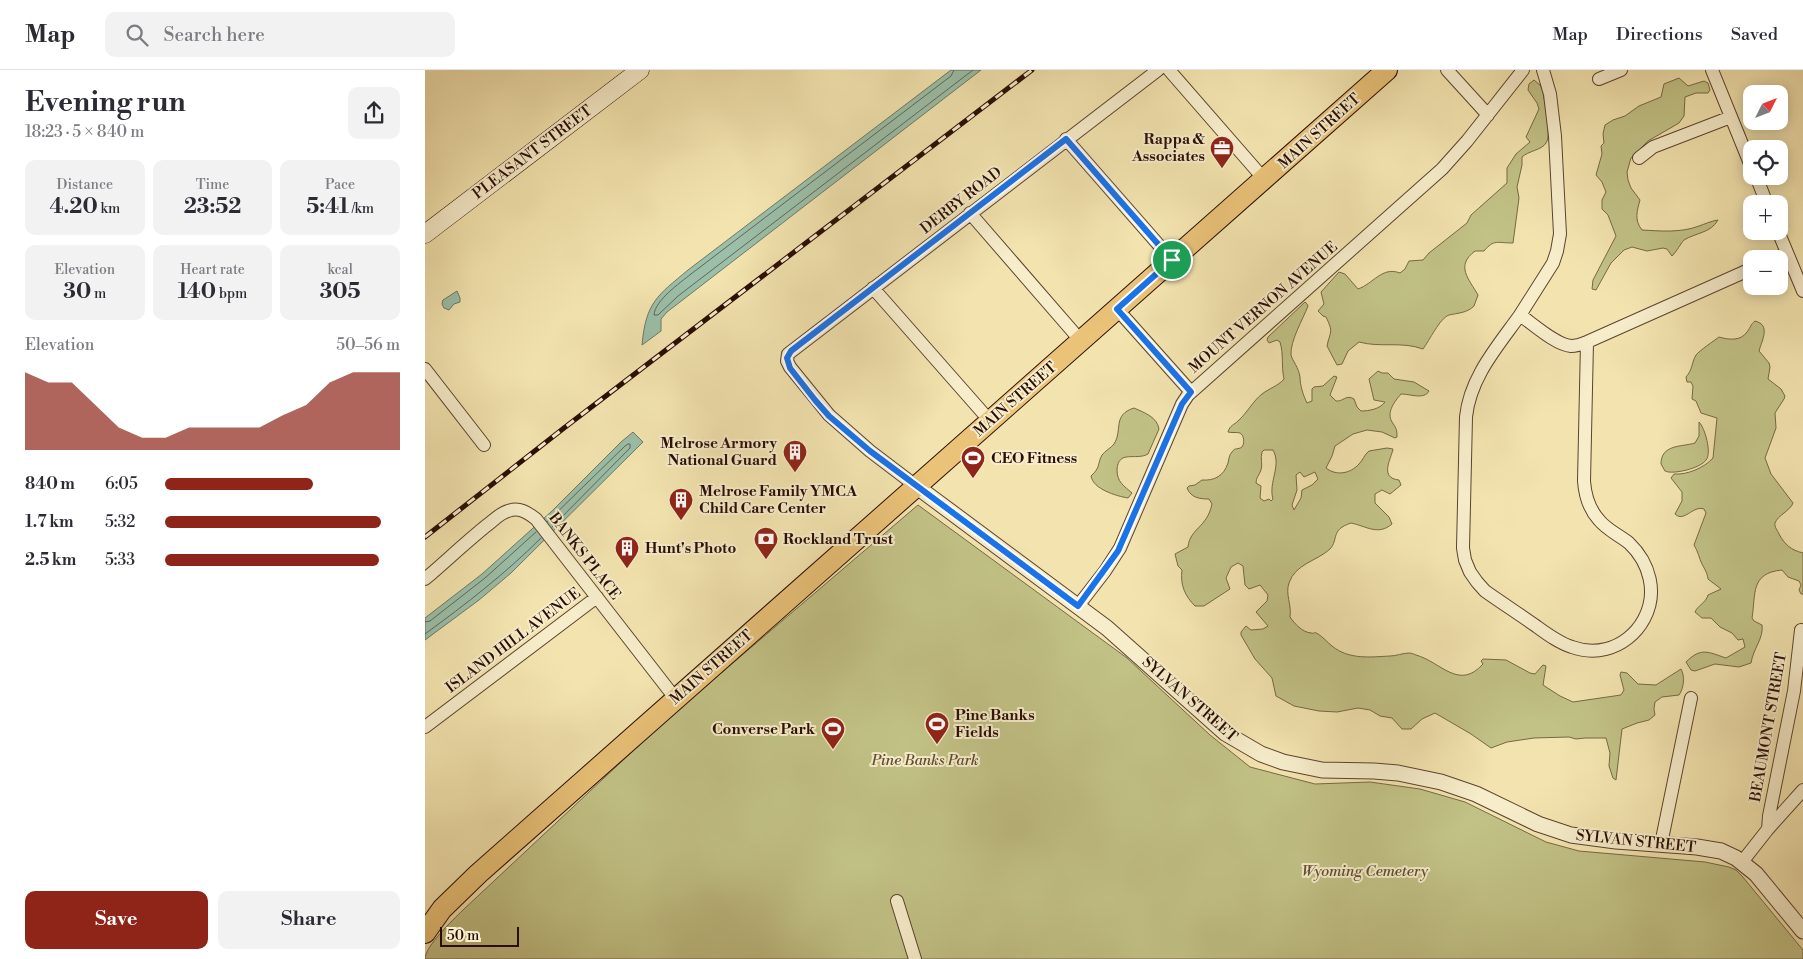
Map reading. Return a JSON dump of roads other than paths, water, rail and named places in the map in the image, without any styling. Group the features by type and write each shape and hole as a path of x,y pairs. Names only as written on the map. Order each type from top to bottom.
{"main road":[{"name":"PLEASANT STREET","path":"425,234 640,70"},
{"name":"MAIN STREET","path":"425,933 435,917 461,890 675,698 1387,70"}],"street":[{"name":"DERBY ROAD","path":"787,358 791,351 1158,70"},
{"path":"1169,70 1264,179"},
{"path":"1447,70 1488,115"},
{"name":"MOUNT VERNON AVENUE","path":"1078,606 1118,551 1182,404 1191,392 1442,169 1523,70"},
{"path":"1543,70 1550,94 1555,136 1560,234 1553,262 1520,315 1478,376 1468,400 1463,542 1464,554 1470,572 1485,591 1560,642 1573,648 1587,651 1609,648 1628,638 1643,622 1649,608 1651,594 1650,579 1642,559 1627,542 1600,522 1587,498 1584,481 1587,342"},
{"path":"1599,79 1621,70"},
{"path":"1712,70 1743,146"},
{"path":"1639,158 1653,147 1731,117"},
{"path":"1066,139 1172,260"},
{"path":"970,213 1081,341"},
{"path":"1788,255 1803,291"},
{"path":"1520,315 1565,345 1574,346 1587,342 1743,273"},
{"path":"873,288 990,421"},
{"path":"1117,309 1191,392"},
{"name":"SYLVAN STREET","path":"787,358 790,368 829,416 870,451 1128,645 1218,727 1240,742 1268,757 1291,764 1322,770 1375,770 1421,778 1477,794 1556,831 1586,838 1714,849 1729,854 1742,862 1761,879 1803,931"},
{"path":"425,368 484,445"},
{"name":"BANKS PLACE","path":"425,579 501,514 508,511 521,510 536,519 675,698"},
{"name":"ISLAND HILL AVENUE","path":"425,727 597,597"},
{"name":"BEAUMONT STREET","path":"1768,829 1794,691 1801,630"},
{"path":"1661,844 1691,698"},
{"path":"1742,862 1803,790"},
{"path":"897,901 915,959"}],"water":[{"path":"951,70 981,70 667,312 661,319 661,331 642,345 650,309 668,287"},
{"path":"457,291 460,302 454,304 449,310 444,308 443,300"},
{"path":"633,432 643,442 511,573 479,600 425,640 425,618 482,574 552,511"}],"railway":[{"path":"425,537 564,428 1032,70"}],"place":[{"name":"Rappa & Associates","path":"1222,169"},
{"name":"Melrose Armory National Guard","path":"795,473"},
{"name":"CEO Fitness","path":"973,479"},
{"name":"Melrose Family YMCA Child Care Center","path":"681,521"},
{"name":"Rockland Trust","path":"766,560"},
{"name":"Hunt's Photo","path":"627,569"},
{"name":"Pine Banks Fields","path":"937,745"},
{"name":"Converse Park","path":"833,750"}],"park label":[{"name":"Pine Banks Park","path":"925,760"},
{"name":"Wyoming Cemetery","path":"1365,871"}]}
